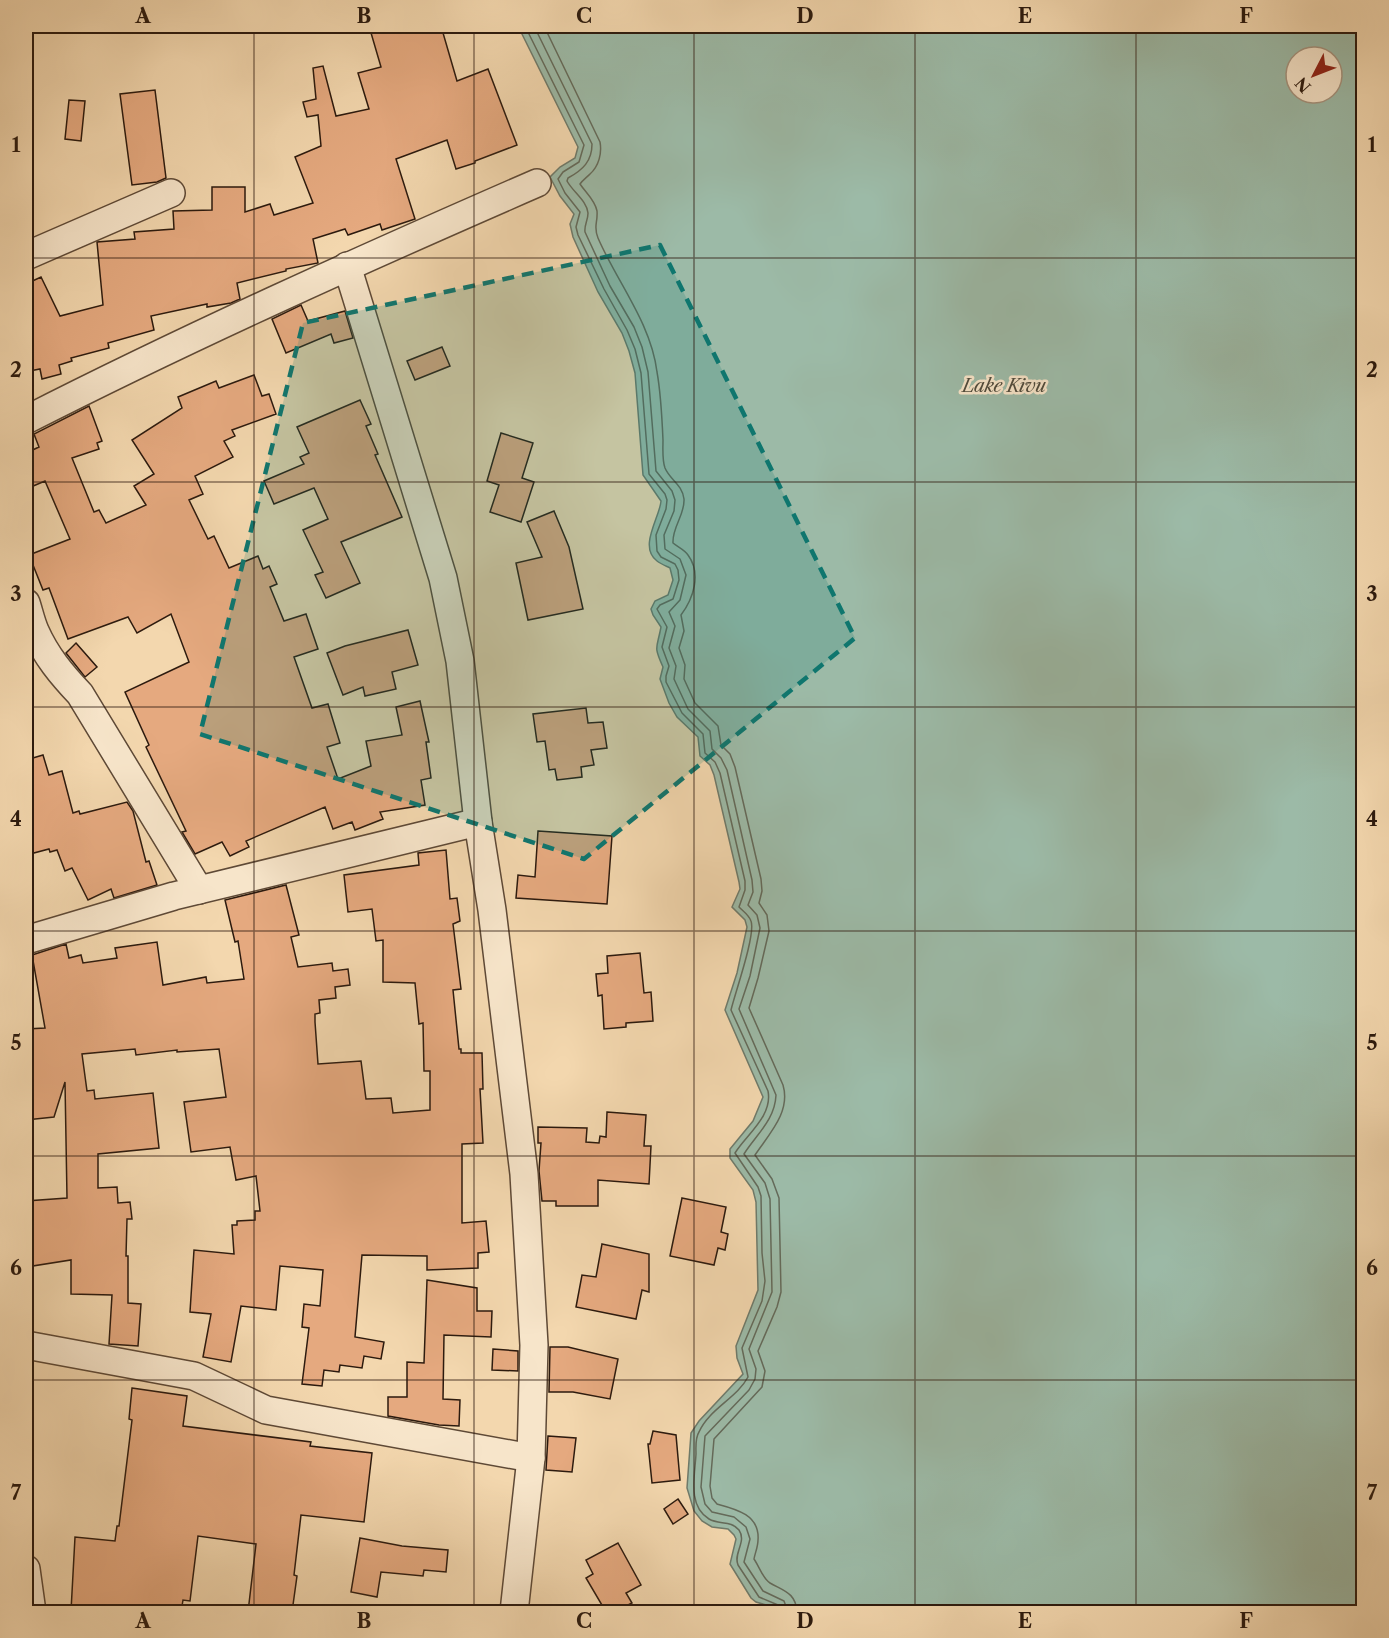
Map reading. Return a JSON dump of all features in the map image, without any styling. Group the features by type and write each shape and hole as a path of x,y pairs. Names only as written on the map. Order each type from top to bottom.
{"street":[{"path":"26,420 347,266 537,183"},
{"path":"26,256 171,193"},
{"path":"347,266 443,578 460,661 478,822 492,910 524,1174 534,1345 531,1458 514,1612"},
{"path":"26,603 34,630 45,650 80,694 199,890"},
{"path":"26,940 199,890 478,822"},
{"path":"26,1345 194,1376 266,1410 531,1458"},
{"path":"26,1569 32,1612"}],"highlighted area":[{"path":"660,245 855,638 584,859 200,734 303,323"}],"water":[{"name":"Lake Kivu","path":"518,26 1363,26 1363,1612 778,1612 751,1598 730,1564 736,1539 734,1535 728,1529 712,1527 702,1521 694,1511 687,1488 691,1433 699,1421 743,1374 737,1358 736,1346 758,1290 756,1202 753,1190 730,1158 730,1149 753,1121 763,1097 725,1010 737,973 747,927 745,920 732,907 740,889 714,775 710,765 700,756 698,737 677,717 660,679 663,667 657,647 661,627 651,609 655,601 668,595 673,580 670,568 657,561 649,548 661,501 643,475 635,373 622,333 598,292 573,237 570,224 574,214 560,196 550,177 560,167 575,158 578,147"}],"building":[{"path":"369,26 441,26 457,81 488,69 517,145 456,169 447,140 396,159 415,219 382,230 380,224 348,235 345,229 313,239 318,263 286,269 286,271 237,283 240,299 231,303 207,307 207,304 151,316 154,330 108,343 109,348 71,358 72,361 59,365 61,374 42,379 40,369 30,371 26,356 26,284 41,277 60,316 103,305 97,242 135,239 134,232 174,229 173,211 212,210 212,187 245,187 245,212 270,204 274,215 313,203 295,157 321,146 318,115 307,117 303,102 316,99 313,68 323,66 336,116 369,109 358,73 381,67"},
{"path":"155,90 166,178 157,182 132,185 120,94"},
{"path":"69,100 85,101 81,141 65,139"},
{"path":"301,305 308,321 345,311 353,338 334,343 331,334 286,353 272,319"},
{"path":"442,347 450,366 415,380 407,361"},
{"path":"254,375 262,396 269,394 276,414 232,430 235,436 224,441 233,457 195,476 203,494 189,500 208,539 214,536 229,568 258,556 263,569 269,566 277,584 270,587 284,621 306,614 318,649 294,657 312,708 328,704 340,743 327,747 338,779 371,766 366,741 402,735 396,707 420,701 429,742 426,742 431,778 421,780 425,805 380,812 383,819 355,830 352,822 333,829 325,807 246,841 249,847 230,856 222,842 195,854 182,832 186,831 146,747 149,745 125,692 189,662 171,614 137,633 128,617 68,639 49,588 43,590 29,555 70,539 45,481 26,489 26,453 39,447 34,434 89,406 102,441 97,443 99,449 72,458 94,512 99,510 106,523 146,505 134,486 154,474 132,440 182,408 178,397 216,381 219,388"},
{"path":"360,400 371,424 366,426 378,454 375,455 402,517 341,542 360,583 326,598 315,575 323,572 303,530 328,519 314,488 274,504 264,481 304,464 300,457 309,453 297,427"},
{"path":"501,433 533,443 522,478 534,482 521,522 490,512 499,485 487,481"},
{"path":"554,511 569,547 583,609 528,620 516,563 542,557 527,522"},
{"path":"408,630 418,665 392,672 396,689 365,696 363,687 343,695 327,653 345,646"},
{"path":"76,643 97,667 85,677 66,653"},
{"path":"586,708 588,723 603,722 607,748 591,750 594,765 581,767 582,777 557,780 555,769 549,770 545,741 537,742 533,714"},
{"path":"43,755 49,775 62,771 73,813 79,811 80,814 127,802 133,811 146,862 149,861 157,885 114,898 111,889 88,900 72,868 65,871 57,850 50,852 49,849 30,854 26,838 26,760"},
{"path":"538,831 612,836 607,904 516,898 518,875 535,877"},
{"path":"446,850 450,899 457,898 460,921 453,924 461,989 453,990 459,1049 461,1053 482,1053 483,1089 480,1089 483,1143 462,1144 462,1223 486,1221 489,1252 478,1253 478,1268 427,1270 427,1256 362,1255 355,1337 384,1342 381,1359 364,1356 362,1368 340,1365 339,1372 324,1370 322,1386 302,1384 309,1328 302,1327 304,1304 320,1306 323,1270 280,1266 276,1310 241,1306 231,1362 203,1357 211,1314 190,1312 194,1250 234,1254 232,1225 237,1225 237,1221 255,1220 255,1211 260,1211 256,1176 236,1180 230,1147 191,1152 184,1102 226,1097 219,1049 177,1052 177,1050 136,1055 135,1049 82,1054 87,1091 94,1090 95,1099 153,1093 159,1148 98,1154 98,1188 117,1187 118,1203 130,1202 132,1219 127,1219 126,1256 128,1256 128,1303 141,1304 138,1346 109,1344 112,1295 71,1294 71,1260 26,1267 26,1201 67,1198 65,1082 54,1117 26,1120 26,1029 45,1028 32,955 66,944 69,958 81,955 83,963 117,958 115,948 157,942 163,985 206,977 207,983 244,979 238,941 235,942 225,900 286,885 299,935 291,937 298,967 332,963 333,971 348,969 350,985 335,987 336,998 319,1000 320,1013 315,1014 318,1064 361,1061 366,1099 391,1098 393,1113 430,1110 430,1071 424,1071 423,1023 419,1024 415,983 383,982 383,940 376,941 372,909 348,912 344,875 419,865 418,853"},
{"path":"640,953 644,993 651,992 653,1021 626,1023 626,1027 604,1029 602,995 598,996 596,974 608,973 607,956"},
{"path":"607,1112 646,1115 644,1146 651,1146 649,1184 598,1180 598,1206 556,1206 556,1201 542,1201 539,1171 541,1143 538,1143 538,1127 587,1128 586,1142 599,1143 600,1136 606,1137"},
{"path":"682,1198 726,1207 721,1232 728,1234 725,1250 718,1248 714,1265 670,1256"},
{"path":"602,1244 649,1254 649,1292 642,1290 636,1319 576,1307 582,1275 596,1277"},
{"path":"427,1280 477,1288 477,1311 492,1311 491,1337 444,1335 443,1399 460,1400 459,1426 388,1416 388,1397 407,1397 407,1362 424,1363"},
{"path":"550,1347 568,1347 618,1359 610,1399 573,1392 549,1392"},
{"path":"493,1349 518,1351 518,1371 492,1370"},
{"path":"132,1388 187,1396 183,1426 311,1442 310,1446 372,1453 364,1522 301,1515 292,1612 248,1612 256,1544 198,1536 190,1601 183,1600 181,1612 71,1611 75,1537 115,1541 117,1526 119,1526 132,1420 129,1419"},
{"path":"653,1431 676,1435 680,1480 652,1483 648,1444 650,1444"},
{"path":"548,1436 576,1438 572,1472 546,1470"},
{"path":"678,1499 688,1514 673,1524 664,1509"},
{"path":"360,1538 402,1546 448,1550 446,1572 424,1570 423,1576 381,1572 377,1597 351,1592"},
{"path":"618,1543 641,1585 626,1593 632,1603 614,1612 606,1612 586,1578 593,1574 586,1560"}]}
